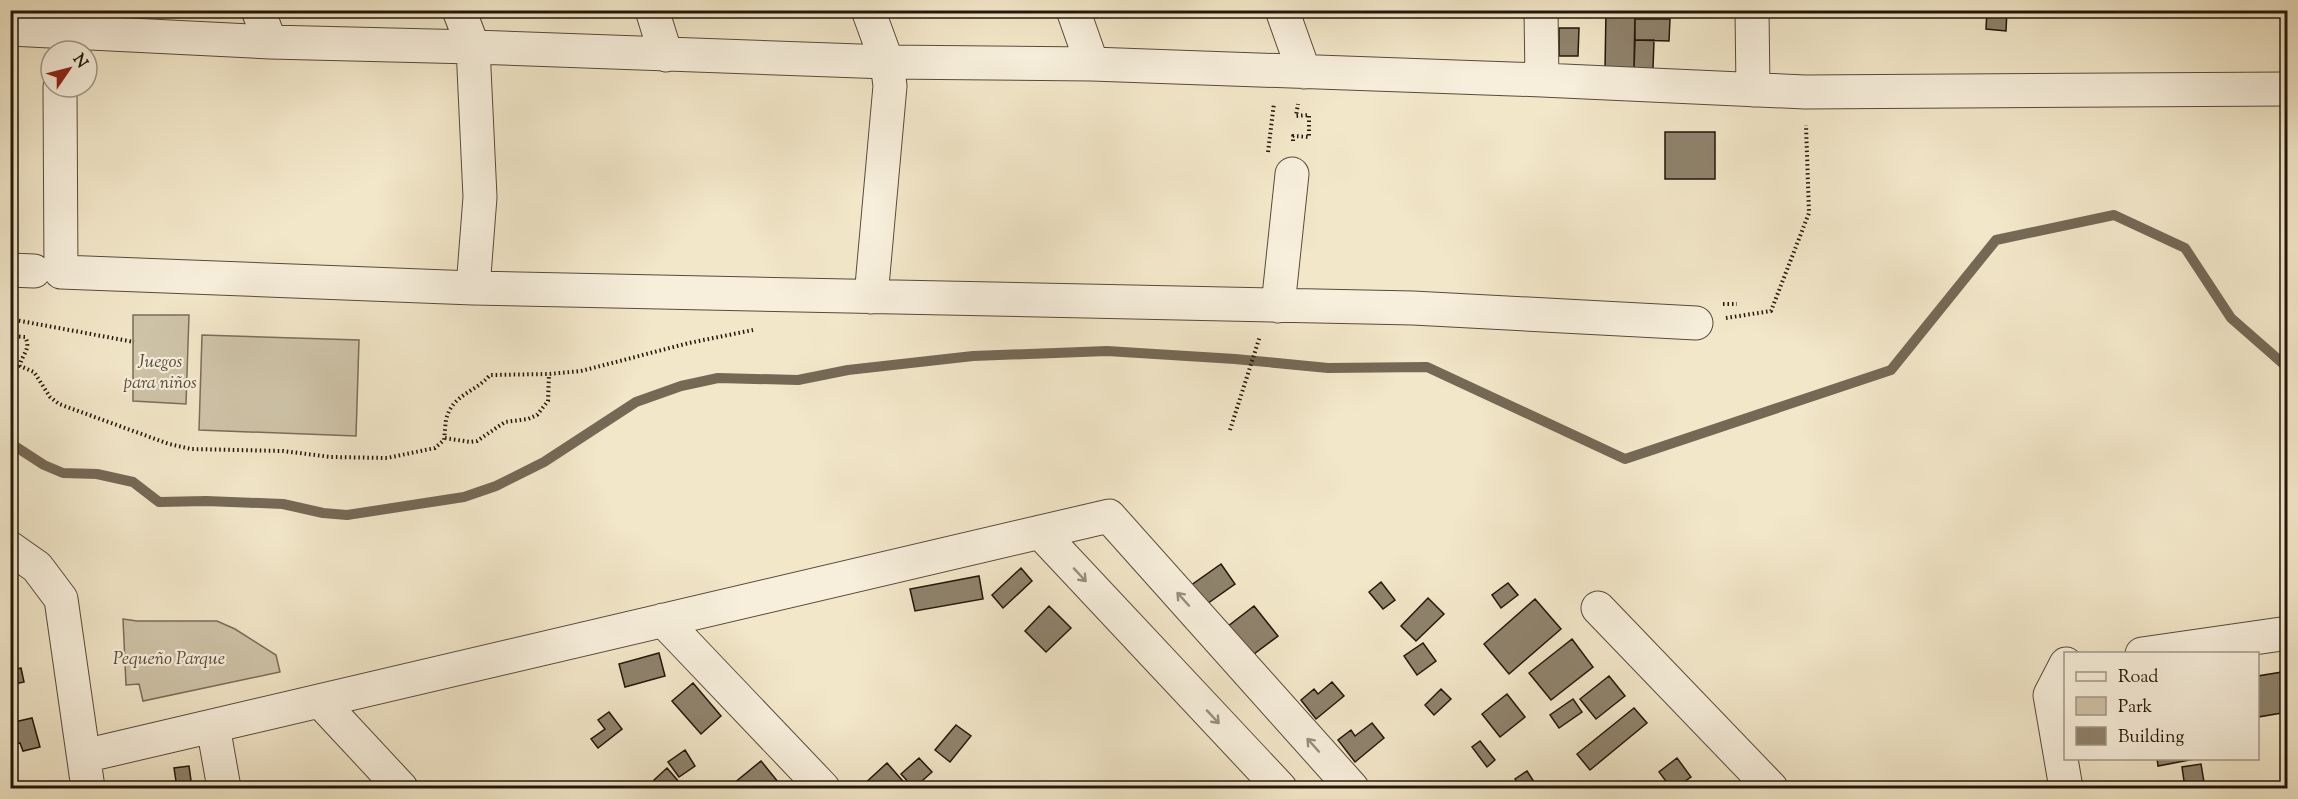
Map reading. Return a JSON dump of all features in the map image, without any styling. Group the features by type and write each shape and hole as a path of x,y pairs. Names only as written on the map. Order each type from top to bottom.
{"street":[{"path":"258,10 270,42"},
{"path":"459,10 473,47 480,197 473,288"},
{"path":"652,10 666,55"},
{"path":"868,10 887,62 890,86 871,297"},
{"path":"1073,10 1092,64"},
{"path":"1282,10 1304,72"},
{"path":"1541,10 1542,80"},
{"path":"1752,10 1753,90"},
{"path":"10,29 52,39"},
{"path":"99,41 270,42 887,62 1092,64 1805,92 2288,89"},
{"path":"60,99 61,272 473,288 1413,308 1696,323"},
{"path":"1278,306 1292,174"},
{"path":"84,756 1109,516 1352,789"},
{"path":"1040,532 1280,789"},
{"path":"10,548 37,567 61,599 88,789"},
{"path":"1598,608 1771,789"},
{"path":"663,620 824,789"},
{"path":"2156,652 2288,633"},
{"path":"2064,668 2050,695 2066,789"},
{"path":"320,701 400,789"},
{"path":"213,726 224,789"}],"path":[{"path":"1696,323 1771,311 1809,213 1805,92"},
{"path":"10,319 134,342"},
{"path":"10,336 25,337 28,349 20,366 34,372 50,397 58,404 170,444 191,449 387,458 435,448 445,438 446,421 453,403 490,375 549,374 599,367 689,342 744,330 756,330"},
{"path":"1230,430 1257,345"},
{"path":"445,438 477,441 504,422 528,419 537,415 548,400 549,374"}],"green space":[{"name":"Juegos para niños","path":"133,315 189,315 186,404 133,401"},
{"path":"202,335 359,340 356,436 199,430"},
{"name":"Pequeño Parque","path":"123,619 217,621 235,629 276,655 280,672 143,701 139,684 126,685"}],"building":[{"path":"1606,10 1635,10 1634,69 1605,69"},
{"path":"1675,10 1716,10 1716,15 1675,15"},
{"path":"1987,10 2007,10 2006,31 1986,29"},
{"path":"1635,19 1670,19 1669,41 1635,40"},
{"path":"1559,28 1579,28 1578,56 1559,56"},
{"path":"1635,40 1654,40 1653,69 1634,69"},
{"path":"1665,132 1715,132 1715,179 1665,179"},
{"path":"1221,564 1235,584 1204,606 1190,586"},
{"path":"1021,568 1032,581 1003,608 992,595"},
{"path":"979,576 983,599 915,611 910,589"},
{"path":"10,581 14,581 17,610 10,610"},
{"path":"1381,582 1395,600 1383,609 1369,592"},
{"path":"1508,583 1518,595 1501,608 1492,595"},
{"path":"1428,598 1444,614 1416,641 1401,626"},
{"path":"1535,599 1561,629 1509,674 1484,644"},
{"path":"1049,606 1071,628 1046,652 1025,631"},
{"path":"1254,606 1278,636 1250,657 1227,627"},
{"path":"1572,639 1593,667 1551,700 1529,673"},
{"path":"1423,643 1436,661 1417,675 1404,656"},
{"path":"659,653 665,676 625,687 619,664"},
{"path":"21,668 24,682 10,685 10,670"},
{"path":"2288,671 2288,712 2259,717 2259,676"},
{"path":"1609,676 1625,696 1596,719 1580,699"},
{"path":"1332,682 1344,696 1316,719 1301,700 1314,689 1318,694"},
{"path":"693,683 721,716 701,734 672,701"},
{"path":"1441,689 1451,699 1434,715 1425,705"},
{"path":"1507,694 1525,717 1500,737 1482,714"},
{"path":"1573,699 1582,712 1559,728 1550,715"},
{"path":"1634,708 1647,723 1590,770 1577,754"},
{"path":"609,712 622,729 598,748 591,739 605,729 598,720"},
{"path":"32,718 40,747 23,751 20,743 10,744 10,723"},
{"path":"1372,723 1384,738 1355,762 1338,740 1351,730 1355,736"},
{"path":"956,725 971,736 950,762 935,750"},
{"path":"1480,741 1495,760 1487,767 1472,747"},
{"path":"685,750 695,766 679,777 668,762"},
{"path":"919,758 932,772 914,788 901,774"},
{"path":"1677,758 1691,777 1675,788 1671,788 1659,772"},
{"path":"2157,760 2190,760 2158,766"},
{"path":"761,761 783,788 728,788"},
{"path":"887,763 909,788 861,787"},
{"path":"2201,764 2205,788 2185,788 2182,767"},
{"path":"189,766 192,788 177,788 174,768"},
{"path":"667,768 679,782 672,788 661,788 654,780"},
{"path":"1527,771 1536,785 1521,788 1515,779"}],"waterway":[{"path":"10,443 44,465 63,473 97,474 133,482 159,502 283,504 323,513 347,515 464,497 496,486 544,462 636,402 681,386 718,378 798,380 848,370 973,356 1107,351 1235,359 1328,368 1427,367 1625,459 1891,370 1996,240 2114,215 2185,248 2231,318 2288,368"}]}
